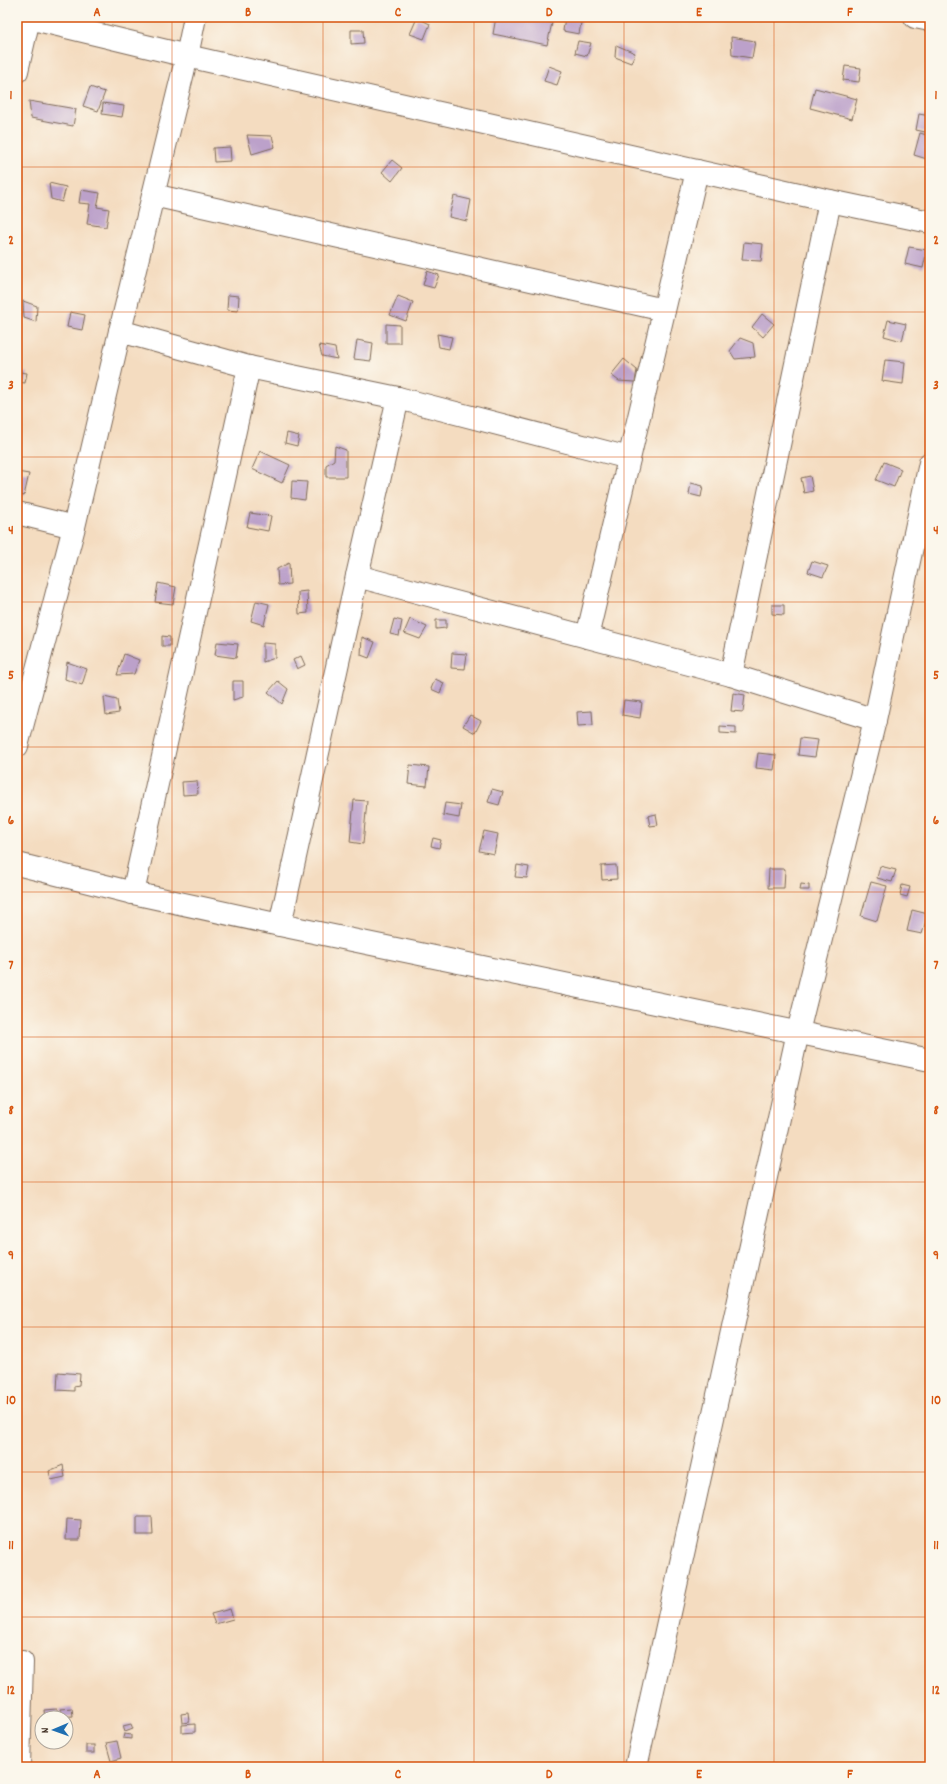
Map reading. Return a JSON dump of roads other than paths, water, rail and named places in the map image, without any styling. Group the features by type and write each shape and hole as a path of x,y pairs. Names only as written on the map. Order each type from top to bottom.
{"street":[{"path":"17,746 74,527 187,56 195,17"},
{"path":"915,17 930,20"},
{"path":"17,71 27,18 187,56 830,201 930,222"},
{"path":"587,637 697,171"},
{"path":"153,195 664,310"},
{"path":"731,675 830,201"},
{"path":"120,331 249,367 398,398 629,458"},
{"path":"133,892 249,367"},
{"path":"280,925 398,398"},
{"path":"636,1767 798,1032 875,720 930,463"},
{"path":"17,513 74,527"},
{"path":"357,576 731,675 875,720"},
{"path":"17,864 280,925 930,1060"},
{"path":"19,1767 22,1662"}]}
